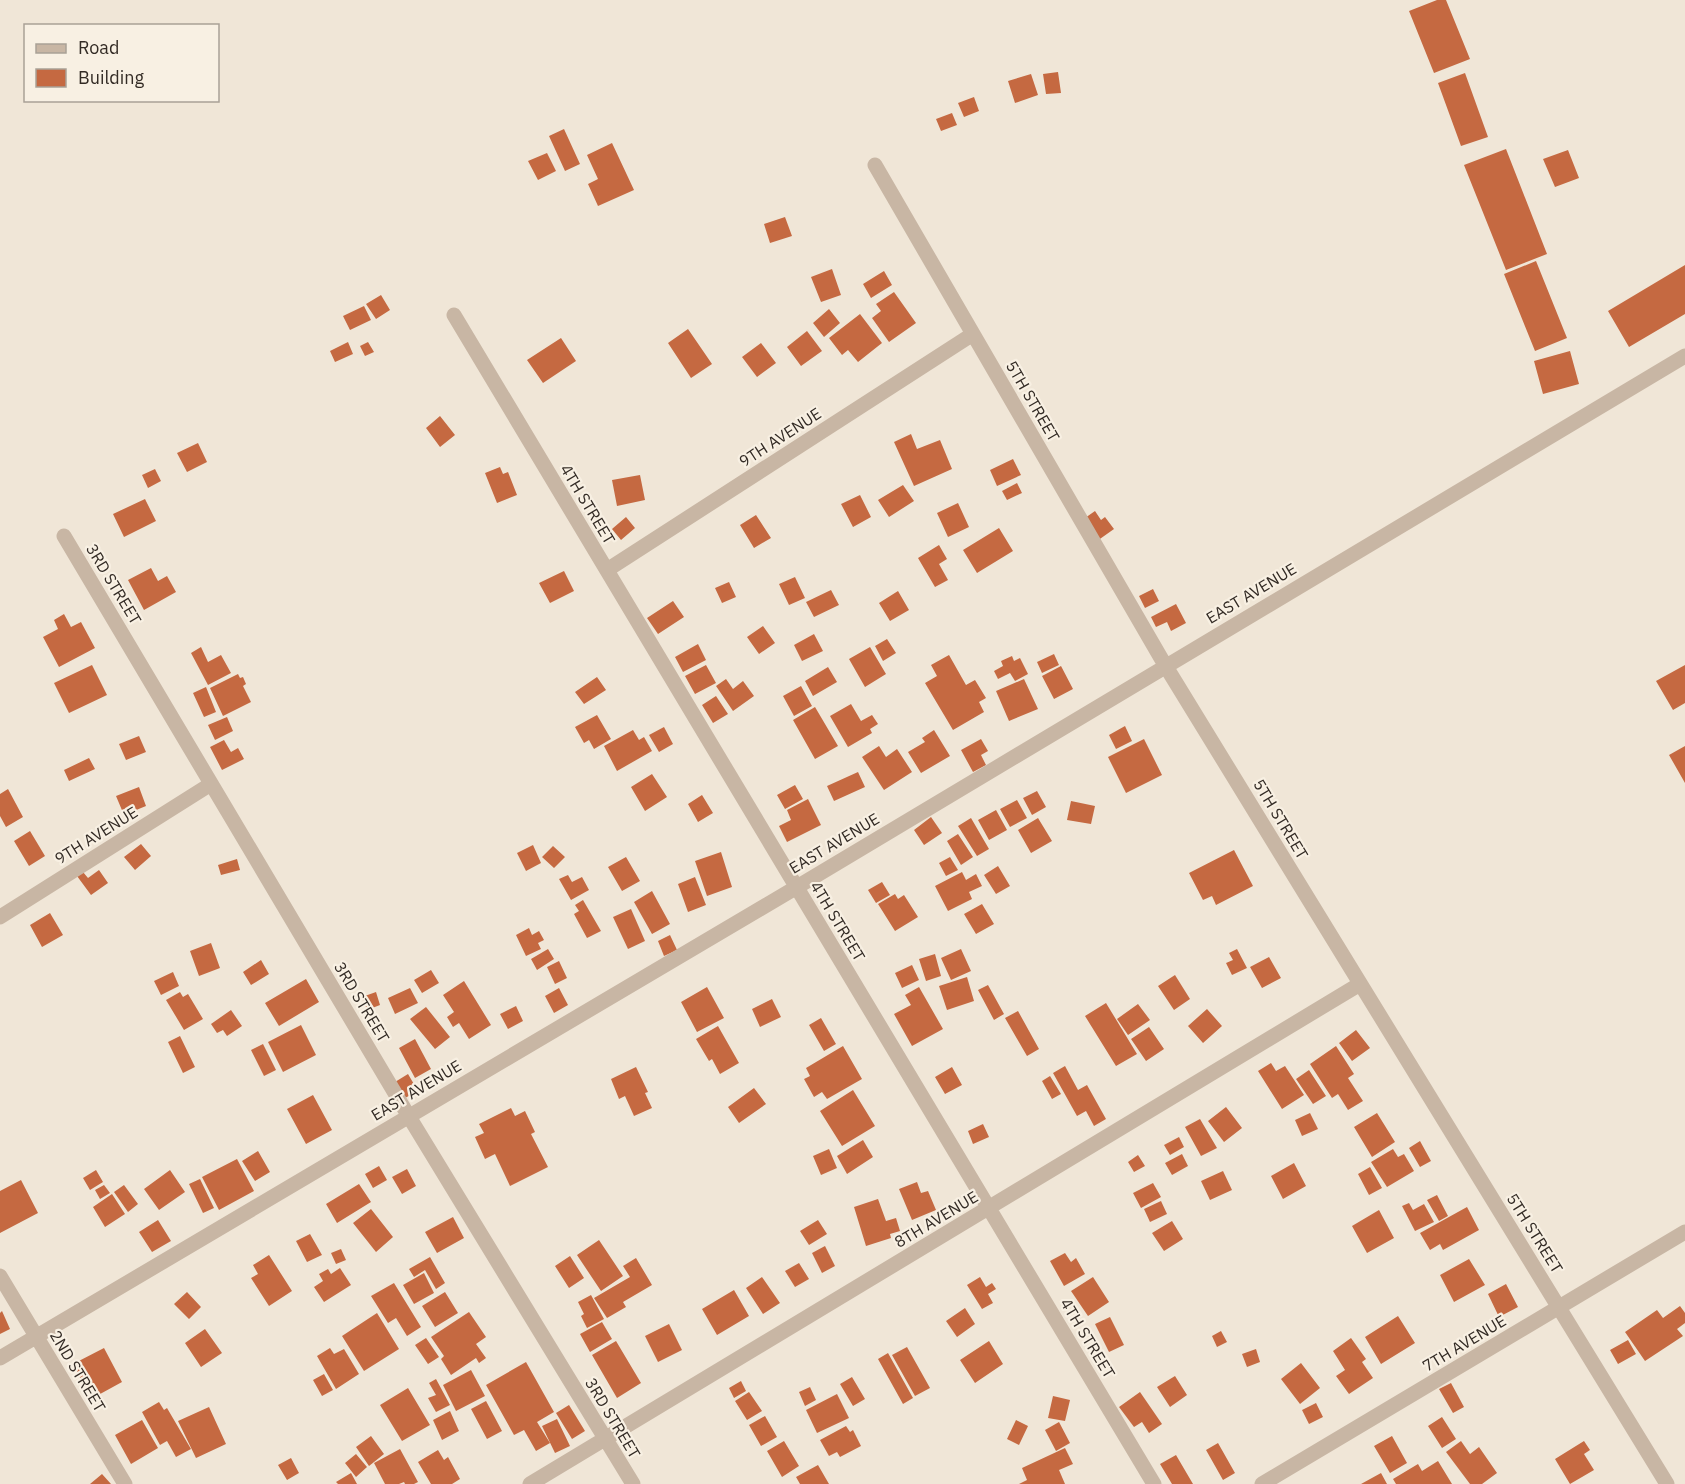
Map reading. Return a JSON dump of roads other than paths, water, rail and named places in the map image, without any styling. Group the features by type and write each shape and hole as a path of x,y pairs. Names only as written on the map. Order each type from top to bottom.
{"street":[{"name":"5TH STREET","path":"876,165 1166,665 1667,1484"},
{"name":"4TH STREET","path":"454,315 1154,1484"},
{"name":"9TH AVENUE","path":"606,570 974,334"},
{"name":"EAST AVENUE","path":"0,1358 797,887 1685,356"},
{"name":"3RD STREET","path":"64,536 408,1115 633,1484"},
{"name":"9TH AVENUE","path":"0,917 212,784"},
{"name":"8TH AVENUE","path":"530,1484 1360,984"},
{"name":"7TH AVENUE","path":"1262,1484 1685,1232"},
{"name":"2ND STREET","path":"0,1276 125,1484"}]}
